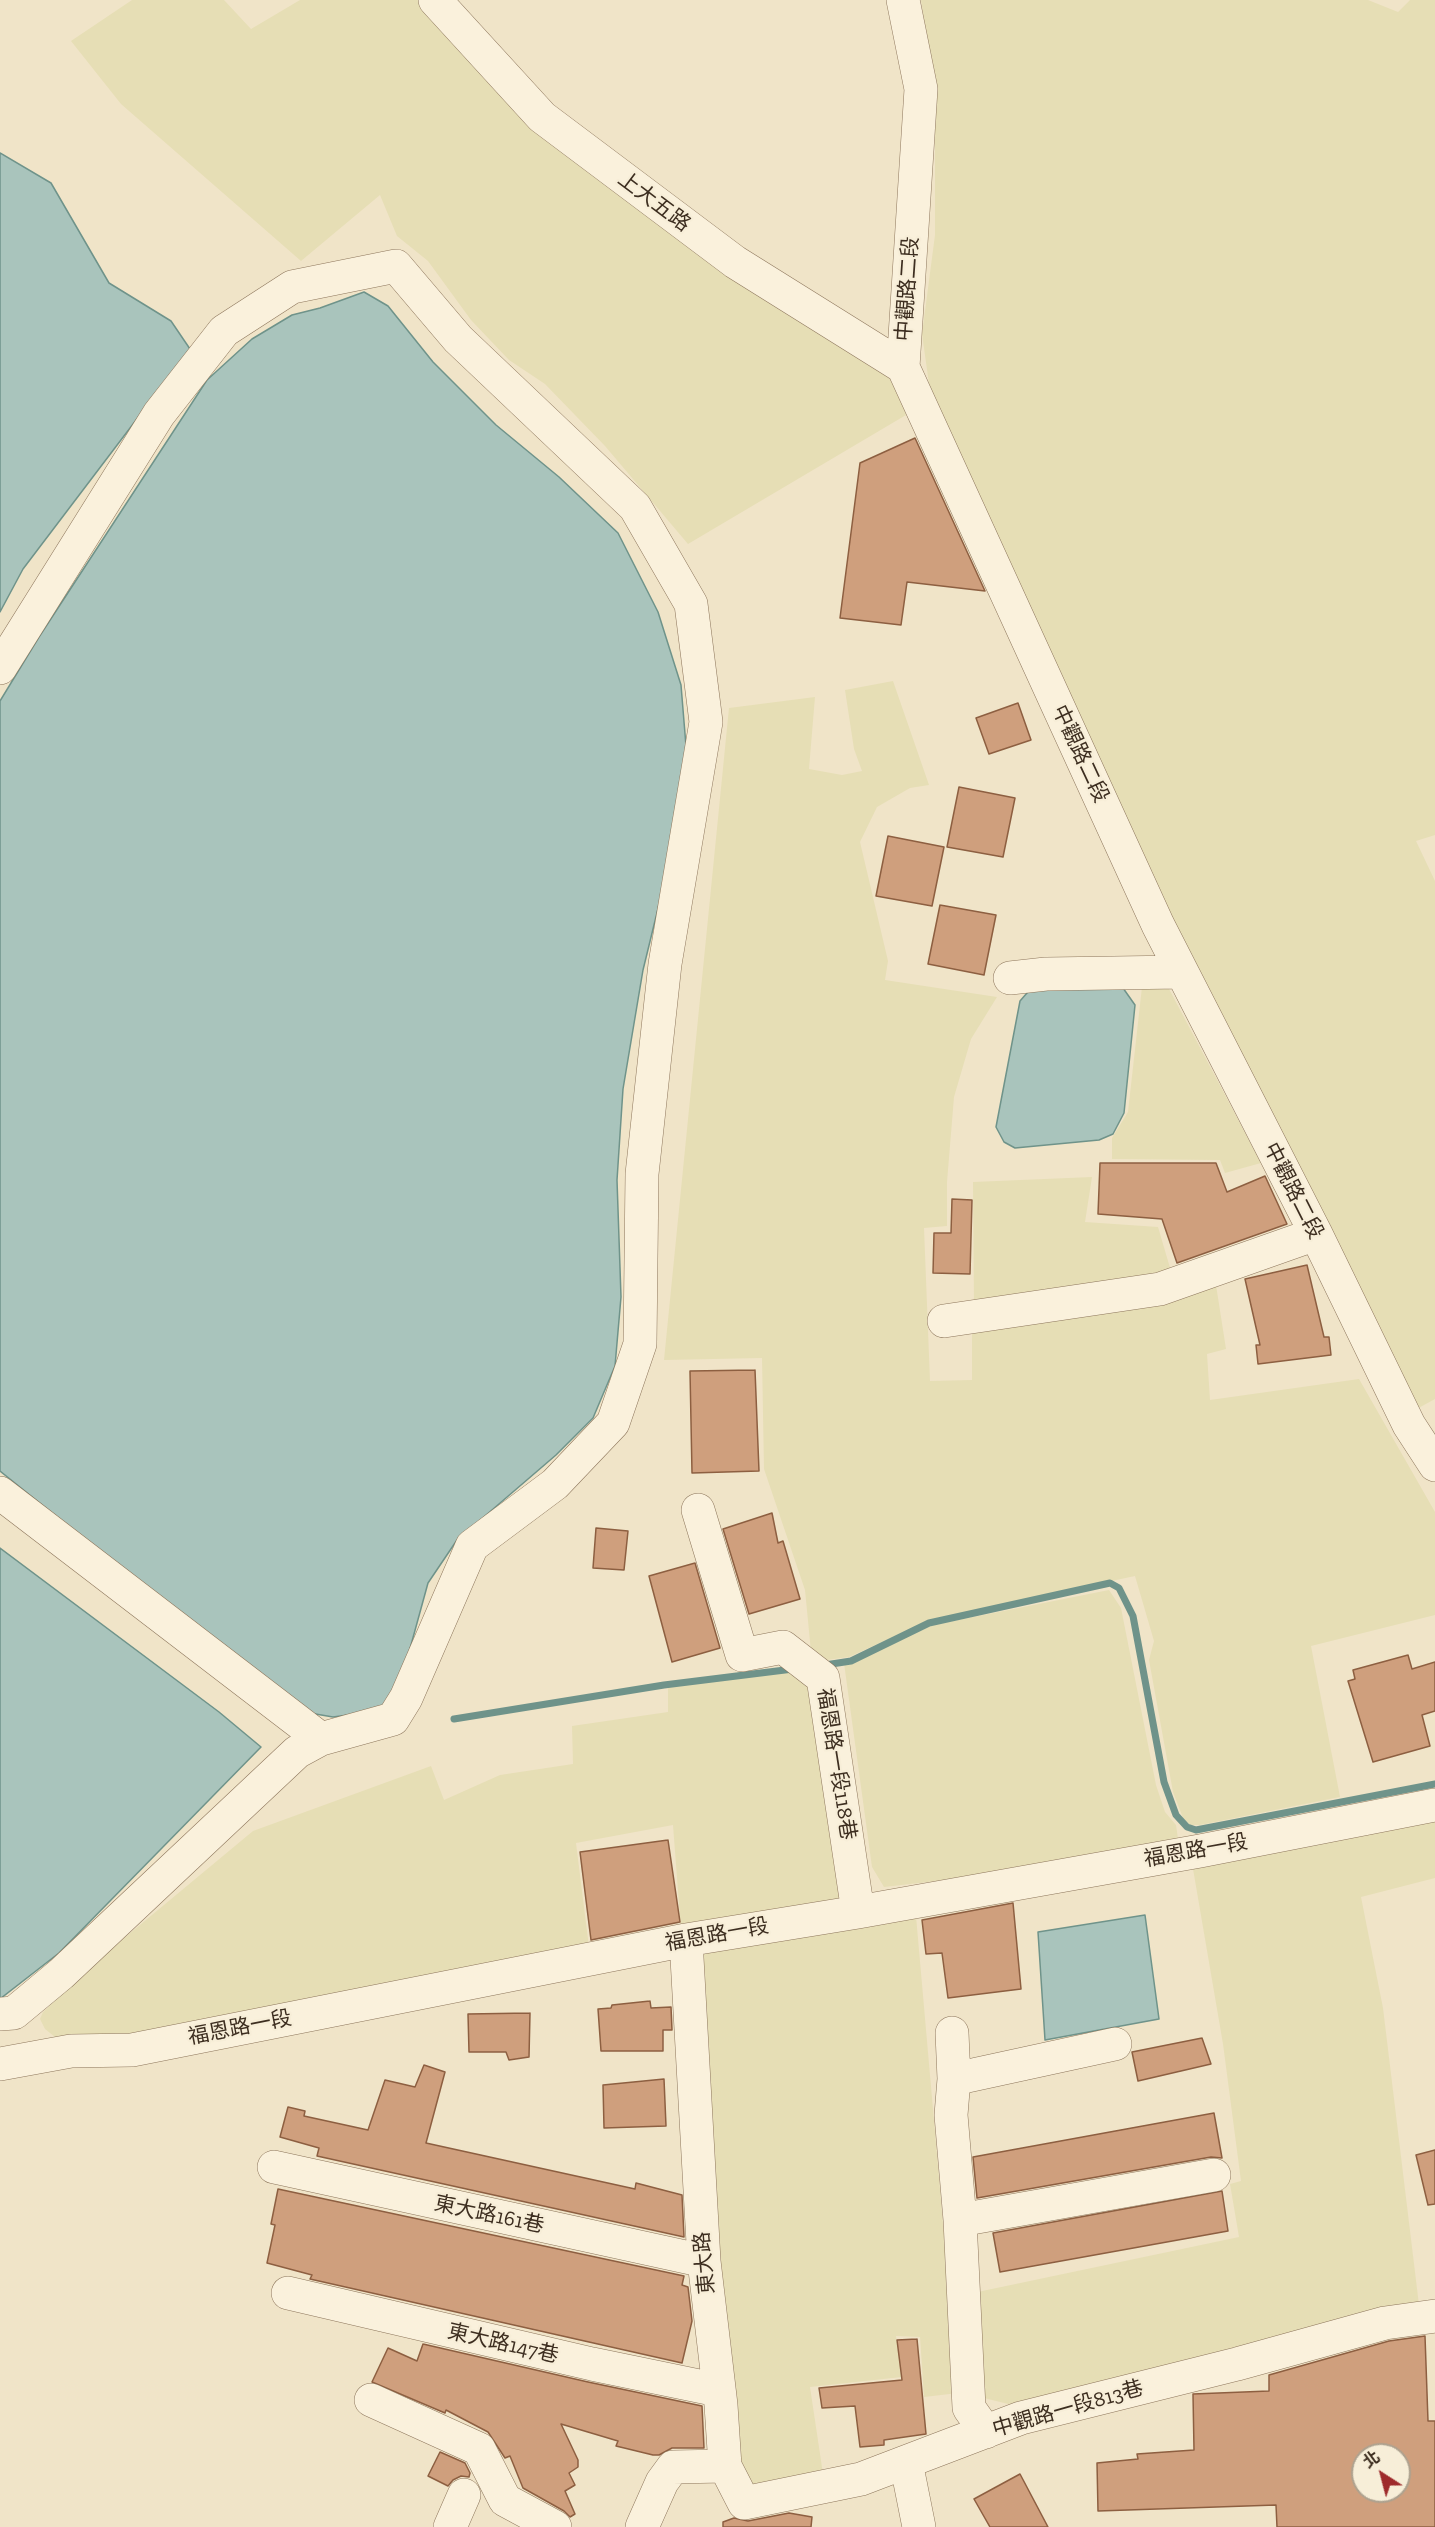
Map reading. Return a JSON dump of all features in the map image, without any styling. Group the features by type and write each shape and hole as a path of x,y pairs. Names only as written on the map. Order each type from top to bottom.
{"street":[{"name":"上大五路","path":"435,0 542,117 735,262 903,367"},
{"name":"中觀路二段","path":"903,0 921,89 903,367 1181,972 1316,1234 1409,1425 1435,1465"},
{"path":"0,668 159,414 224,331 292,287 396,266 458,339 635,507 691,604 706,722 665,964 642,1174 640,1344 613,1423 555,1484 472,1546 406,1698 393,1719 321,1739 297,1752 61,1974 7,2013 43,2056"},
{"path":"1010,978 1046,974 1181,972"},
{"path":"944,1321 1160,1289 1316,1234"},
{"path":"0,1493 321,1739"},
{"name":"福恩路一段118巷","path":"698,1510 742,1654 783,1647 823,1678 858,1912"},
{"name":"福恩路一段","path":"0,2064 71,2051 132,2050 686,1940 1212,1849 1435,1805"},
{"name":"東大路","path":"686,1940 704,2261 725,2466"},
{"path":"952,2032 954,2079 951,2115 960,2220 969,2408 986,2432"},
{"path":"954,2079 1115,2044"},
{"name":"東大路161巷","path":"274,2167 704,2261"},
{"path":"960,2220 1214,2175"},
{"name":"東大路147巷","path":"288,2294 592,2364 718,2390"},
{"name":"中觀路一段813巷","path":"725,2466 744,2503 861,2479 1021,2418 1237,2364 1385,2323 1435,2316"},
{"path":"371,2400 479,2449 505,2500 555,2527"},
{"path":"906,2462 919,2527"},
{"path":"642,2527 662,2482 673,2467 725,2466"},
{"path":"450,2527 464,2495"}],"shaded area":[{"path":"132,0 224,0 251,29 300,0 421,0 447,29 895,374 906,415 688,544 605,446 545,384 509,360 471,320 428,261 397,236 380,195 301,261 121,104 71,41"},
{"path":"921,0 1368,0 1398,12 1410,0 1435,0 1435,835 1416,841 1435,881 1435,1399 1413,1411 1190,973 958,459 929,384 922,334 935,235 935,97"},
{"path":"893,681 929,785 910,788 877,807 860,842 888,961 885,980 997,997 971,1039 954,1097 947,1182 947,1226 924,1228 930,1381 972,1380 972,1328 1216,1285 1226,1349 1207,1354 1210,1400 1359,1379 1435,1512 1435,1615 1311,1646 1340,1797 1200,1825 1190,1825 1183,1818 1173,1792 1149,1660 1154,1641 1135,1576 930,1620 849,1657 812,1662 805,1590 764,1469 762,1358 664,1360 729,708 815,697 809,769 842,775 862,771 854,749 845,690"},
{"path":"1142,987 1168,987 1261,1163 1225,1173 1220,1160 1112,1159 1112,1138 1128,1112"},
{"path":"1092,1177 1085,1222 1158,1227 1173,1278 974,1306 973,1182"},
{"path":"1109,1590 1121,1608 1156,1785 1165,1812 1176,1825 1178,1839 972,1877 884,1887 872,1867 844,1663 851,1662 933,1625"},
{"path":"812,1668 843,1898 681,1930 673,1825 576,1843 589,1947 134,2040 55,2037 45,2029 40,2019 43,2012 111,1949 253,1831 431,1766 444,1800 500,1775 573,1764 572,1726 668,1712 668,1686"},
{"path":"1435,1817 1435,1878 1361,1897 1383,2008 1419,2305 1028,2409 976,2396 968,2294 1239,2237 1230,2184 1241,2181 1223,2044 1192,1863"},
{"path":"916,1916 958,2393 924,2397 920,2337 896,2336 902,2377 810,2387 823,2474 755,2489 736,2468 696,1952"}],"water":[{"path":"0,153 51,183 109,283 171,321 190,349 23,569 0,612"},
{"path":"364,292 388,306 433,362 496,425 559,477 618,533 658,612 681,685 686,746 674,843 643,970 623,1089 617,1180 621,1297 615,1366 593,1418 556,1455 457,1540 428,1583 400,1685 378,1711 333,1717 298,1711 0,1471 0,701 39,637 207,380 252,339 292,315 320,308"},
{"path":"1034,985 1123,988 1135,1005 1124,1113 1113,1134 1099,1140 1015,1148 1004,1142 996,1127 1020,1001"},
{"path":"0,1548 219,1712 261,1747 59,1953 0,1999"},
{"path":"1145,1915 1159,2019 1045,2040 1038,1932"}],"building":[{"path":"915,438 985,591 907,582 901,625 840,618 860,463"},
{"path":"1018,703 1031,740 989,754 976,718"},
{"path":"959,787 1015,798 1003,857 947,847"},
{"path":"888,836 944,847 932,906 876,896"},
{"path":"940,905 996,915 984,975 928,964"},
{"path":"1100,1163 1216,1163 1227,1192 1265,1176 1287,1224 1177,1263 1162,1219 1098,1214"},
{"path":"952,1199 972,1200 970,1274 933,1273 934,1233 951,1233"},
{"path":"1307,1265 1324,1337 1329,1337 1331,1355 1258,1364 1256,1345 1260,1345 1245,1279"},
{"path":"755,1370 759,1471 692,1473 690,1371"},
{"path":"772,1513 778,1543 783,1541 800,1599 749,1614 723,1529"},
{"path":"596,1528 628,1531 624,1570 593,1568"},
{"path":"695,1563 720,1648 672,1662 649,1576"},
{"path":"1408,1655 1412,1669 1435,1662 1435,1711 1422,1715 1430,1746 1373,1762 1348,1681 1355,1679 1353,1670"},
{"path":"668,1840 680,1922 591,1940 580,1852"},
{"path":"1013,1903 1021,1989 948,1998 942,1953 926,1954 922,1920"},
{"path":"650,2001 651,2008 671,2007 672,2030 663,2030 663,2051 601,2051 598,2009 611,2008 612,2005"},
{"path":"530,2013 529,2057 509,2060 506,2052 469,2052 468,2014"},
{"path":"1202,2038 1211,2064 1138,2081 1132,2052"},
{"path":"424,2065 445,2072 426,2143 635,2189 636,2183 682,2195 684,2237 317,2156 319,2148 280,2137 288,2107 305,2111 304,2116 368,2130 385,2080 415,2087"},
{"path":"664,2079 666,2126 604,2128 603,2085"},
{"path":"1214,2113 1222,2158 1211,2157 977,2198 973,2157"},
{"path":"1435,2150 1435,2204 1428,2205 1416,2155"},
{"path":"278,2189 684,2276 682,2285 688,2287 692,2321 682,2363 310,2279 312,2275 267,2263 275,2225 271,2224"},
{"path":"1222,2191 1228,2231 1000,2272 993,2233"},
{"path":"1425,2336 1428,2421 1435,2421 1435,2527 1277,2527 1276,2505 1098,2511 1097,2463 1138,2459 1137,2454 1194,2450 1193,2394 1269,2391 1269,2375 1389,2341"},
{"path":"917,2339 926,2434 884,2440 884,2445 860,2447 855,2406 822,2408 819,2388 902,2380 897,2340"},
{"path":"423,2344 702,2406 704,2448 672,2448 659,2455 653,2455 616,2446 618,2441 561,2424 578,2460 578,2467 569,2473 575,2485 565,2491 575,2514 570,2517 564,2511 523,2488 510,2456 505,2458 488,2432 446,2410 445,2413 372,2382 388,2348 417,2361"},
{"path":"440,2452 465,2463 470,2473 469,2477 461,2476 448,2486 428,2476"},
{"path":"1020,2474 1048,2527 990,2527 974,2499"},
{"path":"789,2513 812,2517 811,2527 723,2527 723,2522 734,2518 748,2521"}],"waterway":[{"path":"825,1665 851,1661 929,1623 1110,1583 1119,1588 1133,1616 1164,1782 1176,1815 1187,1827 1196,1830 1435,1784"},
{"path":"454,1719 664,1685 793,1669"}]}
